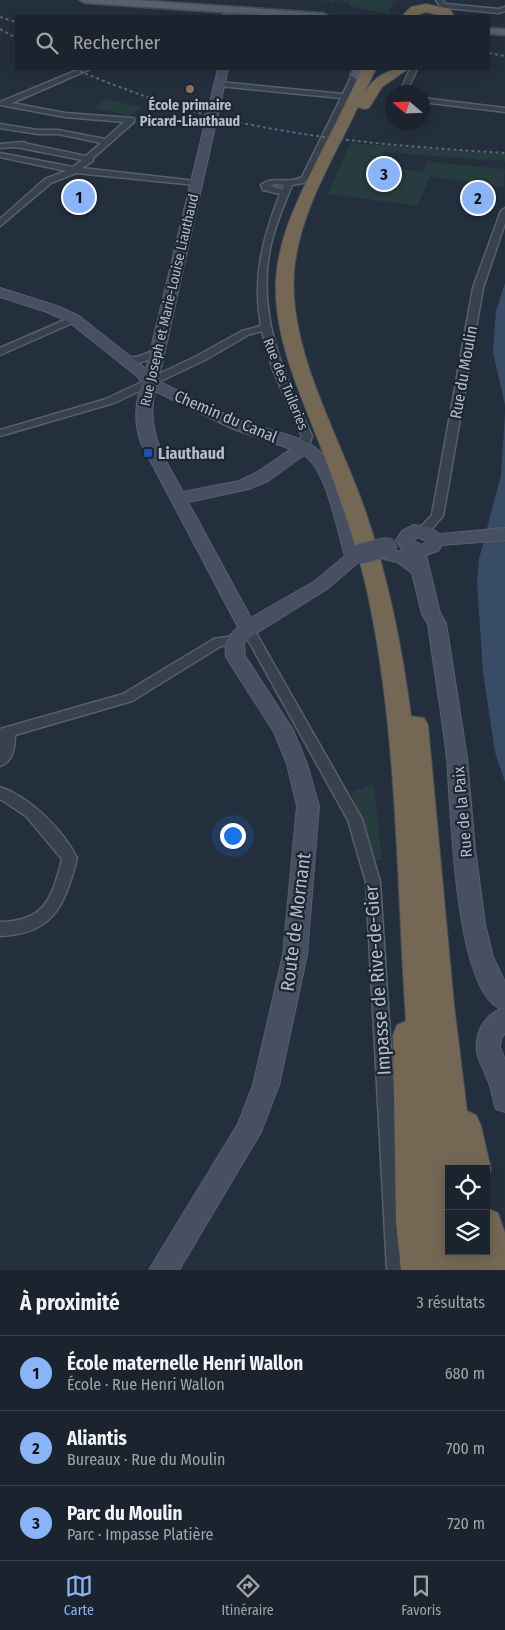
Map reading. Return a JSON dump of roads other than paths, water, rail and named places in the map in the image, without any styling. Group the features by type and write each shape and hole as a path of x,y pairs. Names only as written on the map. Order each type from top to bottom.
{"highway":[{"path":"401,14 410,0"},
{"path":"430,0 452,15"},
{"path":"401,14 430,8 452,15"},
{"path":"377,70 294,228 286,268 286,313 292,343 304,378 366,546 390,646 400,730 425,1064 450,1270"},
{"path":"399,70 377,84 347,125 310,209 303,230 298,250 295,284 299,316 307,348 337,433 374,518 401,621 420,768 439,1005 457,1165"},
{"path":"347,125 345,109 362,71"},
{"path":"416,938 407,957 408,1092 413,1222 419,1270"},
{"path":"439,1005 473,1165"},
{"path":"490,1243 496,1270"},
{"path":"470,1255 472,1270"}],"main road":[{"path":"85,0 202,9 252,15"},
{"path":"235,14 295,10 318,15"},
{"path":"295,10 329,15"},
{"path":"490,32 505,33"},
{"name":"Rue Joseph et Marie-Louise Liauthaud","path":"223,70 150,383 145,395 142,416 144,433 241,635"},
{"path":"0,292 52,308 74,319 88,328 123,360 142,373 150,383"},
{"name":"Chemin du Canal","path":"150,383 238,425 303,448"},
{"path":"177,499 243,484 262,477 303,448"},
{"name":"Rue des Tuileries","path":"303,448 313,454 320,462 358,556"},
{"path":"241,635 321,584 358,556 414,544 505,534"},
{"path":"414,544 401,556 421,570"},
{"name":"Rue de la Paix","path":"414,544 431,614 437,623 457,759 472,918 484,966 502,1010"},
{"name":"Rue de la Paix","path":"414,544 441,614 437,623"},
{"name":"Route de Mornant","path":"163,1270 248,1132 266,1085 295,954 308,806 297,764 283,730 236,657 241,635"},
{"path":"502,1010 491,1031 488,1041 488,1053 499,1070 505,1100"}],"street":[{"path":"439,0 446,6 499,11 505,9"},
{"path":"2,105 84,70"},
{"path":"406,85 413,70"},
{"name":"Rue des Tuileries","path":"303,448 307,436 272,358 264,328 262,265 266,244 286,188 305,178 345,96 362,71"},
{"path":"219,84 345,96"},
{"path":"430,101 505,110"},
{"path":"0,223 48,181 75,170 90,159 131,120 65,115 2,105"},
{"path":"0,126 38,132 58,132 108,142"},
{"path":"0,146 25,144 38,132"},
{"path":"18,145 90,159"},
{"path":"0,155 75,170 196,183"},
{"name":"Rue du Moulin","path":"414,544 437,516 478,288 505,211"},
{"path":"0,352 74,319"},
{"path":"0,432 110,401 150,383 245,334 264,328"},
{"path":"123,360 138,360 156,353"},
{"path":"0,761 8,749 4,733 127,698 218,642 241,635"},
{"name":"Impasse de Rive-de-Gier","path":"241,635 355,819 372,882 396,1270"},
{"path":"0,793 14,798 45,824 70,858 63,889 53,907 37,924 15,930 0,929"}],"water":[{"path":"505,283 505,405 493,353 496,311"},
{"path":"505,413 505,782 495,752 483,672 477,581 479,559 501,475"}],"railway":[{"path":"0,17 15,22"},
{"path":"0,29 15,37"},
{"path":"490,53 505,56"},
{"path":"77,70 178,107 258,126 381,144 505,153"}],"place":[{"name":"École primaire Picard-Liauthaud","path":"190,89"},
{"name":"Parc du Moulin","path":"384,174"},
{"name":"École maternelle Henri Wallon","path":"79,197"},
{"name":"Aliantis","path":"478,198"},
{"name":"Liauthaud","path":"148,453"}]}
